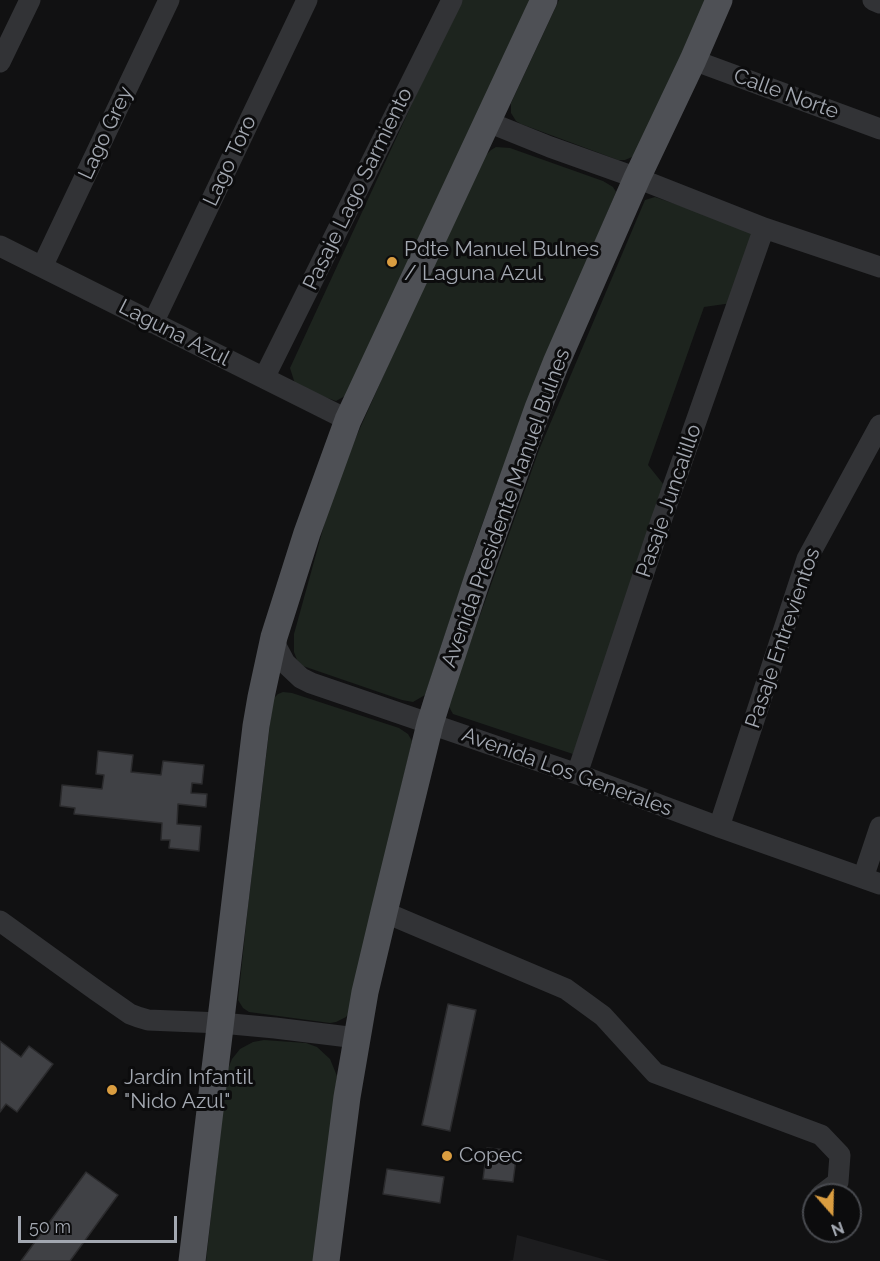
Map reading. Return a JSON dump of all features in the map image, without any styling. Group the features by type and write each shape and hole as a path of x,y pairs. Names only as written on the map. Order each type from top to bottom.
{"main road":[{"path":"192,1261 256,726 274,637 307,533 348,420 544,0"},
{"name":"Avenida Presidente Manuel Bulnes","path":"326,1261 347,1097 365,992 430,724 477,577 538,408 637,178 719,0"}],"street":[{"path":"0,62 30,0"},
{"name":"Lago Grey","path":"42,267 169,0"},
{"name":"Lago Toro","path":"153,323 307,0"},
{"name":"Pasaje Lago Sarmiento","path":"264,378 452,0"},
{"path":"873,0 880,3"},
{"name":"Calle Norte","path":"693,60 880,129"},
{"path":"488,122 764,228 880,267"},
{"name":"Pasaje Juncalillo","path":"577,774 665,510 764,228"},
{"name":"Laguna Azul","path":"0,246 348,420"},
{"name":"Pasaje Entrevientos","path":"718,827 807,559 880,425"},
{"name":"Avenida Los Generales","path":"274,637 285,663 301,678 577,774 871,881"},
{"path":"871,881 880,827"},
{"path":"384,912 566,989 603,1016 655,1073 821,1135 840,1155 837,1183"},
{"path":"0,921 130,1014 148,1020 221,1023 357,1038"}],"shaded area":[{"path":"460,0 534,0 354,391 336,401 296,387 290,368"},
{"path":"559,0 707,0 637,153 632,157 618,160 521,124 511,113 511,103"},
{"path":"496,147 510,148 603,181 613,187 616,192 523,413 475,544 425,695 413,702 303,666 297,660 294,652 294,634 340,473 485,156"},
{"path":"655,197 757,232 732,303 704,307 648,465 668,490 573,754 453,714 448,705 539,450 645,200"},
{"path":"283,692 399,728 408,734 412,741 349,1013 346,1017 330,1023 249,1012 238,1000 273,699"},
{"path":"264,1040 306,1043 317,1047 330,1059 337,1076 314,1261 206,1261 227,1071 232,1059 240,1049 253,1042"},
{"path":"517,1235 610,1261 508,1261 513,1260"}],"building":[{"path":"98,751 133,755 131,772 161,775 163,761 204,765 202,784 192,783 191,793 207,794 206,807 178,804 177,824 201,826 199,851 169,848 170,840 161,840 162,823 74,814 75,808 60,806 62,785 102,789 104,775 96,774"},
{"path":"448,1004 476,1010 450,1131 422,1125"},
{"path":"0,1041 21,1057 29,1046 53,1064 17,1112 6,1104 0,1112"},
{"path":"487,1148 517,1151 513,1182 483,1179"},
{"path":"387,1169 444,1177 440,1203 383,1194"},
{"path":"86,1172 118,1195 70,1261 21,1261"}],"place":[{"name":"Pdte Manuel Bulnes / Laguna Azul","path":"392,262"},
{"name":"Jardín Infantil \"Nido Azul\"","path":"112,1090"},
{"name":"Copec","path":"447,1156"}]}
